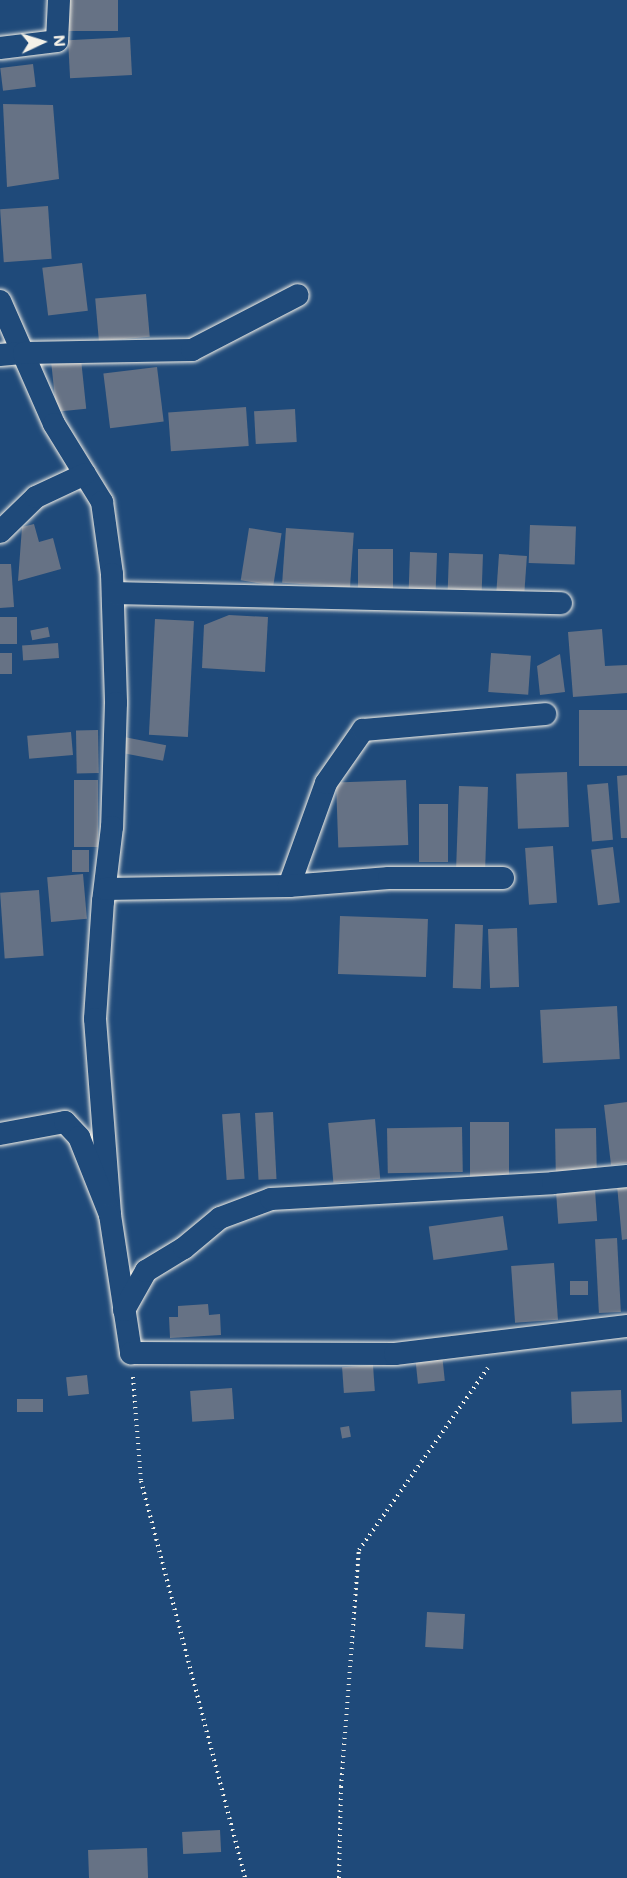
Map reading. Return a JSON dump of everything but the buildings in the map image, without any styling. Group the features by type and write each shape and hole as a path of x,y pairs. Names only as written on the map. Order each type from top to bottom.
{"street":[{"path":"0,48 57,41 58,0"},
{"path":"0,356 24,353 192,350 298,295"},
{"path":"0,301 54,424 102,502 113,593 115,725 112,827 105,889 96,1019 110,1215 131,1353 395,1354 627,1326"},
{"path":"0,532 36,497 85,474"},
{"path":"113,593 561,603"},
{"path":"289,886 326,783 363,730 545,714"},
{"path":"105,889 289,886 389,878 503,878"},
{"path":"0,1134 65,1122 79,1137 110,1215"},
{"path":"124,1310 146,1271 184,1248 220,1218 271,1199 553,1183 627,1176"}],"path":[{"path":"339,1878 341,1787 359,1550 507,1341"},
{"path":"131,1353 141,1481 245,1878"}]}
